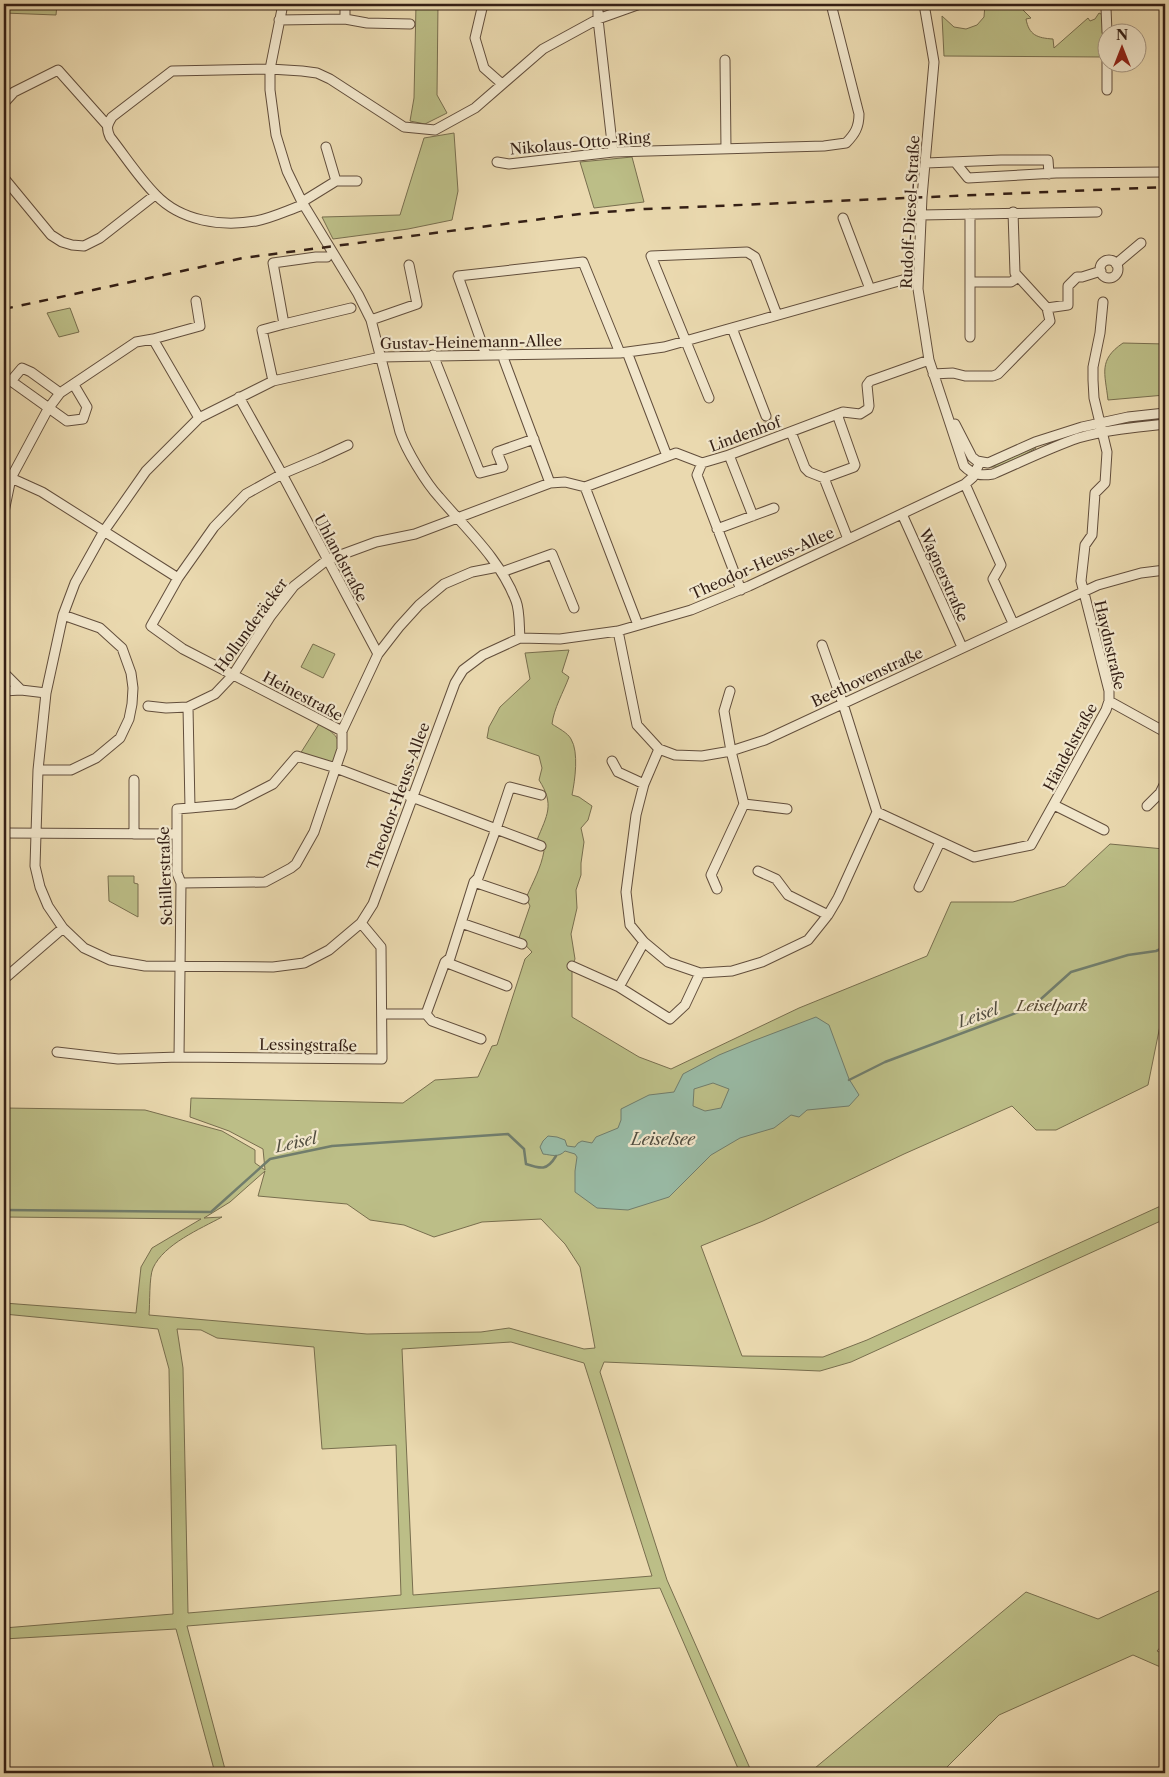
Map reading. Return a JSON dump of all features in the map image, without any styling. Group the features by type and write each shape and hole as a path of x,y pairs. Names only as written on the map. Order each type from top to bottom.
{"street":[{"path":"283,4 270,69 270,90 276,135 287,171 303,203 358,294 371,320 405,446 437,496 474,535 500,570 517,602 520,638"},
{"path":"344,19 345,4"},
{"path":"483,4 474,38 484,68 501,84"},
{"path":"598,4 598,19 613,152"},
{"path":"357,181 336,181 303,203 258,221 228,224 200,220 172,208 155,195 110,137 107,124 112,116 172,71 270,69 317,73 330,79 404,127 435,130 475,108 543,48 598,19 640,4"},
{"name":"Nikolaus-Otto-Ring","path":"497,162 509,164 613,152 824,146 846,143 859,125 859,114 831,4"},
{"name":"Rudolf-Diesel-Straße","path":"924,4 934,62 921,215 918,279 920,306 933,374 950,418 962,462 968,470 975,474"},
{"path":"1107,22 1106,8 1108,4"},
{"path":"279,20 344,19 367,23 410,24"},
{"path":"725,60 726,149"},
{"path":"4,103 14,92 58,70 107,124"},
{"path":"1107,72 1107,90"},
{"path":"326,148 336,181"},
{"path":"926,163 1048,160 1049,174"},
{"path":"955,162 968,178 1049,174 1165,172"},
{"path":"4,178 51,235 62,242 72,245 84,246 100,238 155,195"},
{"path":"933,374 953,373 965,376 983,376 998,374 1050,321 1045,307 1017,278 1014,268 1013,212"},
{"path":"921,215 1097,212"},
{"path":"970,214 970,337"},
{"path":"843,218 870,289"},
{"path":"1045,307 1068,305 1068,286 1077,276 1082,277 1101,271 1101,266 1106,261 1112,260 1116,264 1141,243"},
{"path":"709,398 651,256 747,252 755,258 777,315"},
{"path":"284,324 273,263 326,257"},
{"path":"486,355 458,276 583,262 624,352 667,456"},
{"path":"371,320 417,304 408,265"},
{"path":"970,282 1011,282 1017,278"},
{"name":"Gustav-Heinemann-Allee","path":"46,693 63,615 76,583 104,531 146,471 199,418 239,397 273,381 380,357 624,352 686,342 906,279 918,279"},
{"path":"4,512 11,478 48,409 60,393 136,342 200,326 196,301"},
{"path":"1083,591 1081,581 1085,545 1092,535 1096,493 1105,483 1106,452 1094,398 1093,368 1100,333 1103,302"},
{"path":"273,381 262,330 351,308"},
{"path":"732,328 766,416"},
{"path":"153,339 199,418"},
{"path":"504,354 510,377 550,483"},
{"path":"433,355 480,473 503,467 497,452 534,439"},
{"name":"Lindenhof","path":"585,487 676,453 702,463 774,439 837,414 846,412 856,415 863,412 869,406 868,383 929,360"},
{"path":"60,393 31,372 22,368 11,381 67,421 82,419 88,407 74,385"},
{"name":"Uhlandstraße","path":"239,397 378,654"},
{"path":"980,462 991,461 1054,435 1128,417 1165,413"},
{"path":"791,432 805,468 809,472 824,478 854,467 856,465 837,414"},
{"name":"Rudolf-Diesel-Straße","path":"950,418 956,424 972,457 980,462"},
{"path":"975,474 993,474 1059,445 1102,433 1165,424"},
{"path":"771,429 774,439"},
{"path":"282,474 348,444"},
{"path":"729,455 753,516"},
{"name":"Theodor-Heuss-Allee","path":"46,693 38,770 35,866 40,887 48,906 63,928 84,948 110,960 145,966 272,967 304,963 329,950 362,922 373,904 455,682 463,670 483,655 520,638 560,639 618,631 692,610 741,590 965,484 975,474 980,462"},
{"path":"702,463 696,475 741,590"},
{"name":"Heinestraße","path":"180,883 265,882 296,864 314,832 342,749 342,731 183,649 151,626 178,578 214,527 246,494 282,474"},
{"path":"11,478 42,492 178,578"},
{"path":"824,478 848,539"},
{"path":"458,517 550,483 565,482 585,487 638,625"},
{"path":"965,484 1001,565 993,579 1013,623"},
{"path":"717,529 774,508"},
{"name":"Wagnerstraße","path":"902,514 962,647"},
{"name":"Hollunderäcker","path":"148,706 166,708 188,707 216,694 233,675 270,617 294,586 327,560 376,542 415,534 458,517"},
{"path":"342,731 378,654 419,605 444,584 472,572 500,570 552,554 574,608"},
{"name":"Beethovenstraße","path":"659,749 675,755 702,756 731,751 765,740 1083,591 1126,576 1165,570"},
{"name":"Haydnstraße","path":"1083,591 1108,690 1109,701 1165,732"},
{"path":"38,770 70,770 96,758 120,738 132,704 133,688 122,648 100,628 63,615"},
{"path":"618,631 637,725 659,749 644,784 636,816 626,892 630,925 644,942 668,962 700,973 732,971 762,962 808,940 828,915 838,898 877,812 822,644"},
{"path":"4,673 21,690"},
{"path":"4,691 21,690 46,693"},
{"path":"717,889 711,875 744,804 731,751 724,711 730,690"},
{"name":"Händelstraße","path":"877,812 974,857 1031,845 1106,710 1109,701"},
{"path":"188,707 190,808 234,804 273,784 297,756 336,768 541,846"},
{"path":"612,761 618,772 644,784"},
{"path":"134,780 134,834"},
{"path":"1147,806 1160,792 1165,783"},
{"path":"426,1014 445,962 450,958 474,882 478,878 510,787 540,795"},
{"path":"744,804 787,809"},
{"name":"Händelstraße","path":"1054,805 1104,830"},
{"name":"Schillerstraße","path":"181,967 180,883 177,873 177,808 190,808"},
{"path":"4,833 177,834"},
{"path":"919,887 940,842"},
{"path":"758,871 776,879 788,895 828,915"},
{"path":"474,882 524,899"},
{"name":"Lessingstraße","path":"179,1057 382,1059 381,947 362,922"},
{"path":"461,923 522,944"},
{"path":"4,979 63,928"},
{"path":"619,987 644,942"},
{"path":"445,962 507,986"},
{"path":"572,966 619,987 670,1019 684,1005 700,973"},
{"path":"57,1052 89,1057 179,1057 181,967"},
{"path":"382,1014 426,1014"},
{"path":"426,1014 432,1022 481,1039"}],"green space":[{"path":"4,4 57,4 56,15 4,13"},
{"path":"416,4 438,4 437,95 447,113 425,124 410,121 414,98"},
{"path":"985,4 1017,4 1031,18 1026,19 1029,29 1035,35 1042,38 1053,39 1054,48 1088,18 1090,21 1095,19 1099,13 1105,16 1105,22 1096,22 1096,57 944,56 942,16 954,27 966,29 977,25 984,17"},
{"path":"454,133 458,191 452,220 408,229 333,239 322,217 400,215 424,138"},
{"path":"632,157 644,202 594,208 580,162"},
{"path":"70,308 79,332 59,337 47,313"},
{"path":"1123,343 1165,344 1165,395 1108,400 1105,375 1106,361 1115,349"},
{"path":"1165,416 1165,421 1116,427 1116,423"},
{"path":"1034,447 1036,448 1024,455 996,467 991,467"},
{"path":"313,644 335,654 323,678 301,667"},
{"name":"Leiselpark","path":"569,650 562,672 569,677 552,724 568,735 575,751 576,766 572,795 579,797 592,806 588,820 581,828 584,842 581,875 576,890 577,908 571,934 575,959 572,966 572,1017 639,1057 671,1069 799,1008 927,956 951,902 1013,902 1065,886 1110,844 1165,848 1165,1001 1148,1085 1056,1130 1036,1130 1012,1106 904,1154 763,1221 701,1246 742,1356 823,1357 867,1340 1165,1204 1165,1219 851,1362 820,1371 604,1362 600,1372 667,1580 752,1773 740,1773 660,1588 187,1626 226,1773 215,1773 176,1629 4,1639 4,1628 173,1614 169,1369 158,1329 4,1314 4,1303 136,1313 141,1267 152,1248 201,1219 4,1217 4,1108 145,1110 222,1131 255,1150 255,1163 265,1170 263,1149 229,1131 190,1117 191,1098 403,1103 435,1080 478,1077 492,1046 497,1045 525,959 532,952 519,938 530,906 526,898 539,869 544,851 537,840 546,817 548,803 547,796 539,780 542,768 539,756 487,738 489,727 500,707 530,679 525,653","holes":["265,1171 258,1196 347,1204 370,1220 404,1225 434,1237 482,1222 541,1219 565,1244 580,1267 595,1348 584,1349 509,1328 481,1332 367,1334 149,1315 150,1284 153,1268 158,1259 183,1238 222,1217 204,1218 230,1202","177,1329 201,1330 217,1338 314,1347 322,1449 396,1445 401,1595 188,1613 183,1368","511,1342 584,1363 652,1576 413,1595 402,1349"]},
{"path":"319,724 331,732 338,740 338,750 333,763 300,754"},
{"path":"108,876 134,876 134,883 138,884 138,917 109,901"},
{"path":"1165,1588 1165,1642 1157,1651 1165,1655 1165,1669 1133,1655 999,1715 941,1773 809,1773 1026,1592 1098,1619"}],"water":[{"name":"Leiselsee","path":"816,1017 829,1025 849,1079 859,1095 849,1106 807,1110 799,1117 791,1115 774,1128 740,1138 711,1155 669,1197 628,1210 597,1208 575,1192 577,1157 575,1154 565,1151 557,1155 543,1154 540,1147 548,1136 565,1140 567,1146 575,1147 582,1141 592,1143 596,1137 618,1128 621,1120 621,1109 649,1095 674,1092 683,1074 719,1055","holes":["713,1083 729,1089 721,1108 705,1111 693,1106 694,1089"]}],"waterway":[{"name":"Leisel","path":"849,1080 885,1062 1032,1007 1071,972 1128,955 1156,951 1165,947"},
{"name":"Leisel","path":"4,1210 211,1212 270,1159 332,1146 508,1134 524,1149 526,1164 543,1168 550,1164 556,1156"}],"tunnel":[{"path":"766,416 771,429"}],"railway":[{"path":"4,309 243,258 580,214 645,209 1165,187"}]}
